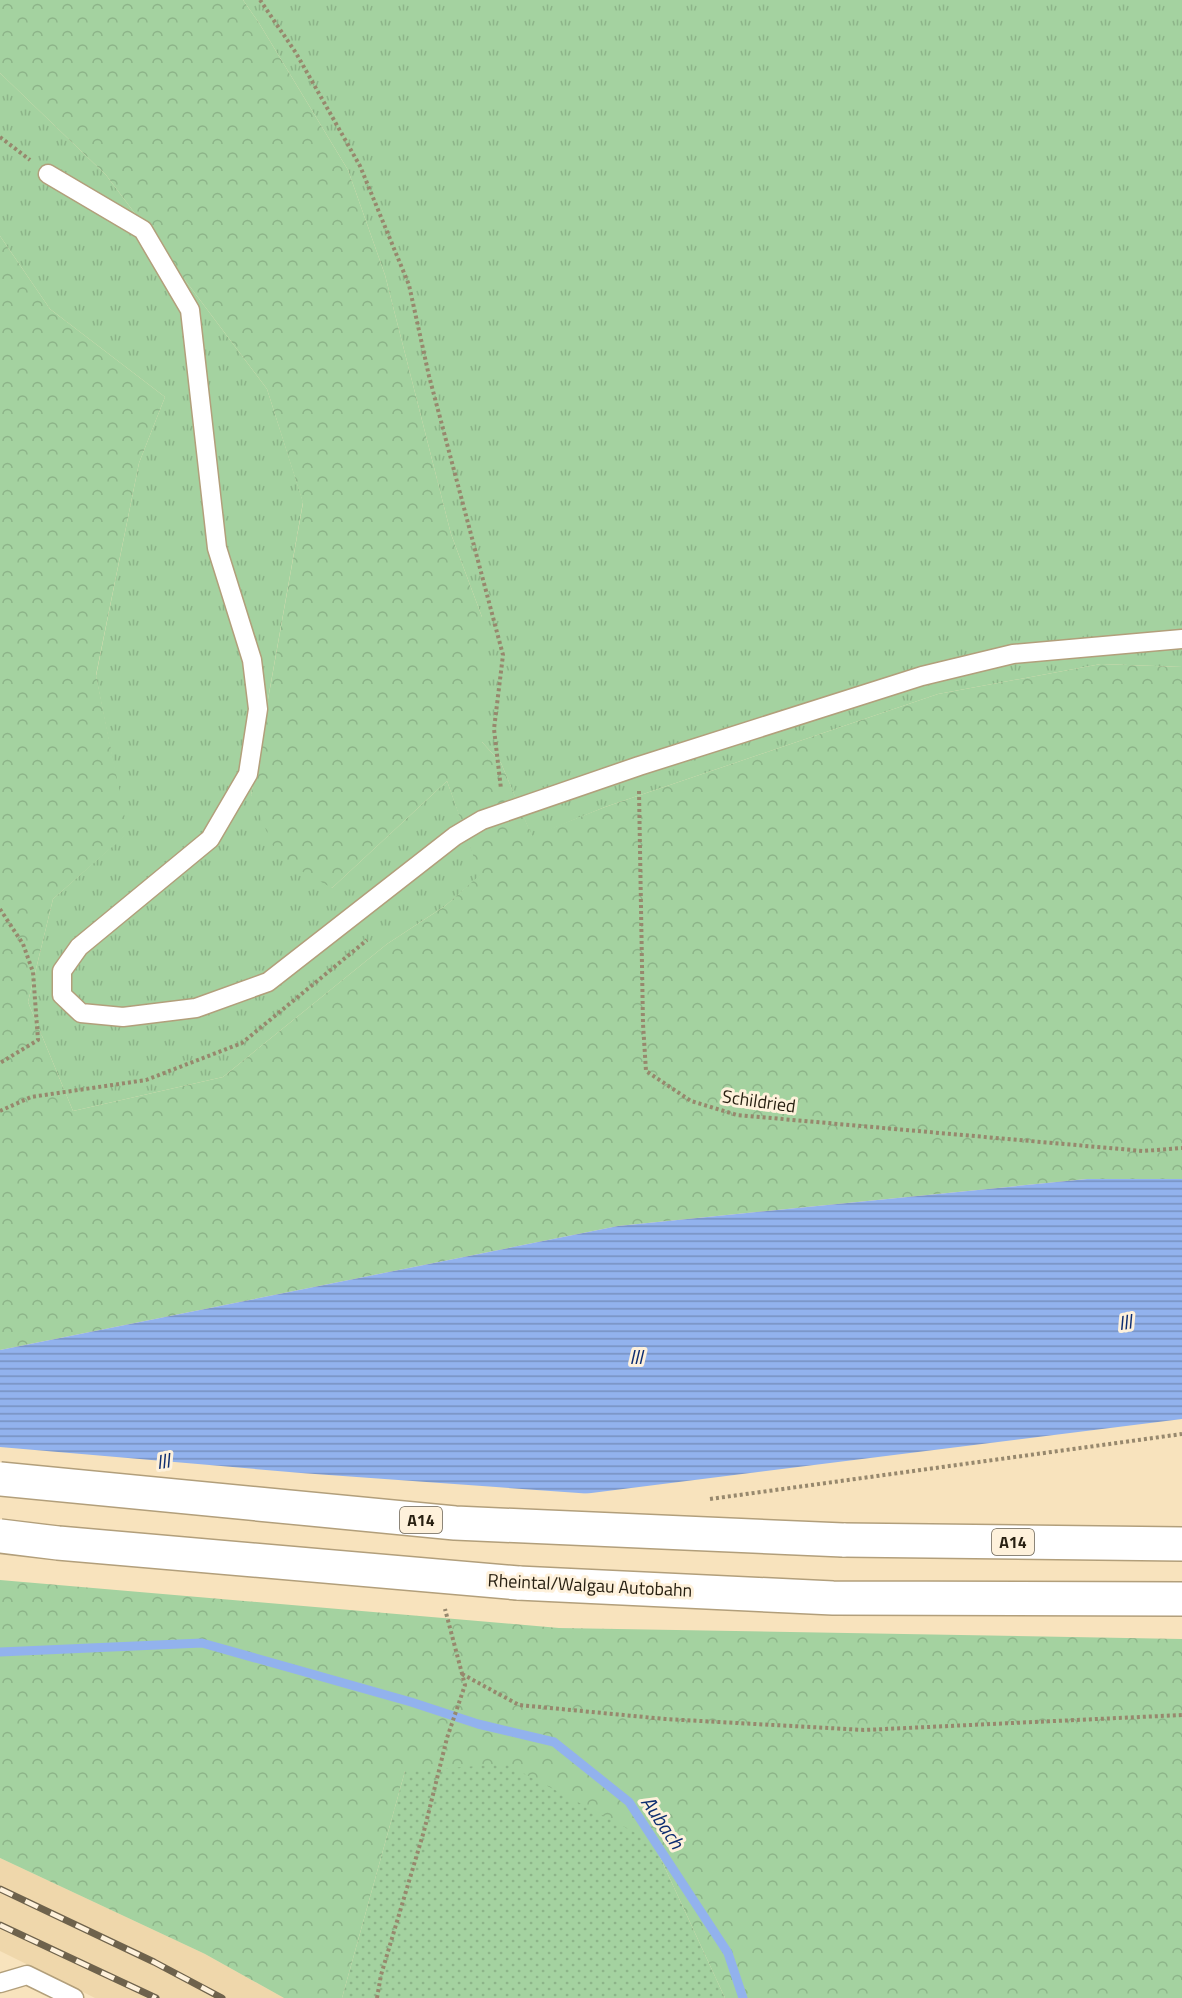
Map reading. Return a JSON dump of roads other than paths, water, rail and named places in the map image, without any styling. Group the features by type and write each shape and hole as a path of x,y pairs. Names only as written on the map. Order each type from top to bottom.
{"highway":[{"name":"A14","path":"0,1479 455,1523 843,1540 1182,1544"},
{"name":"Rheintal/Walgau Autobahn","path":"0,1536 518,1583 833,1598 1182,1599"}],"lane":[{"path":"48,174 143,230 190,310 217,548 252,660 258,710 248,774 210,839 79,947 63,971 62,995 81,1012 123,1017 196,1008 268,982 455,836 482,820 639,766 922,676 1013,654 1182,639"},
{"path":"0,1983 27,1975 74,1998"}],"water":[{"name":"Ill","path":"1087,1179 1182,1179 1182,1419 0,1567 0,1350 618,1226"}],"waterway":[{"name":"Aubach","path":"0,1652 202,1643 411,1702 478,1724 554,1742 629,1802 728,1953 743,1998"}],"railway":[{"path":"0,1889 154,1962 222,1998"},
{"path":"0,1925 156,1998"}]}
